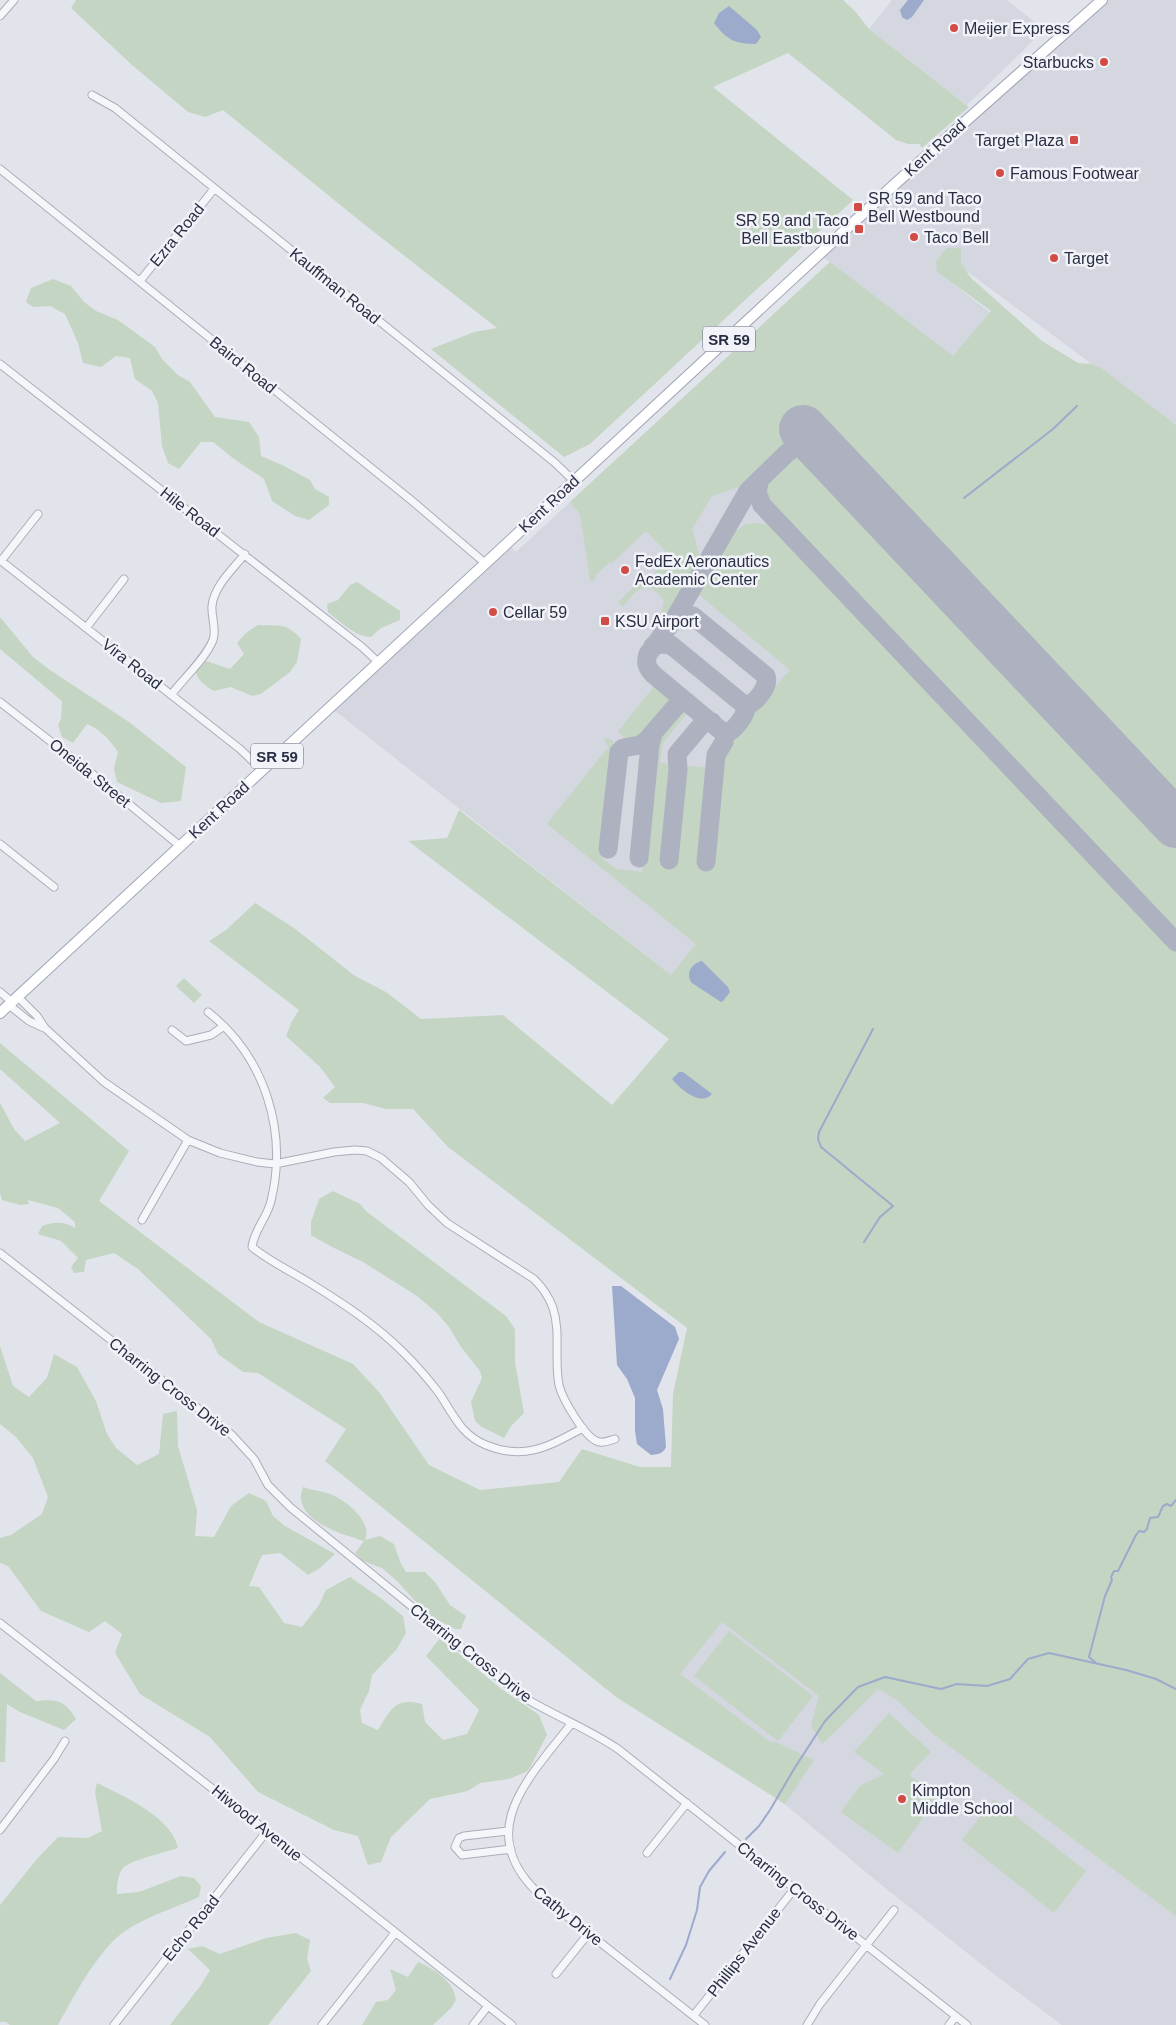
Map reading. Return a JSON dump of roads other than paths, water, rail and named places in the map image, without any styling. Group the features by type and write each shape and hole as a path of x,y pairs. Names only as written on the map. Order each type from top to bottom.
{"main road":[{"name":"Kent Road","path":"0,1013 902,178 1102,0"}],"street":[{"path":"0,16 14,0"},
{"name":"Kauffman Road","path":"92,95 115,108 554,462 574,481"},
{"name":"Baird Road","path":"0,169 411,500 485,564"},
{"name":"Ezra Road","path":"140,281 214,189"},
{"name":"Hile Road","path":"0,364 245,554 362,647 378,662"},
{"path":"1,560 38,514"},
{"path":"171,695 210,646 215,633 212,611 217,589 245,554"},
{"name":"Vira Road","path":"1,560 240,749 262,770"},
{"path":"86,628 124,579"},
{"name":"Oneida Street","path":"0,702 90,772 180,846"},
{"path":"0,844 54,887"},
{"path":"0,992 37,1016 44,1028 104,1082 188,1140 220,1153 257,1162 275,1164 355,1150 374,1154 381,1158 409,1182 428,1205 447,1223 534,1279 543,1289 552,1307 557,1328 559,1384 561,1390 591,1439 600,1442 615,1439"},
{"path":"13,1001 29,1022 44,1028"},
{"path":"208,1012 232,1034 256,1068 272,1111 276,1141 270,1204 253,1237 252,1247 381,1330 406,1355 438,1393 457,1423 469,1436 485,1445 502,1450 522,1452 544,1448 583,1428"},
{"path":"172,1030 186,1041 206,1037 224,1026"},
{"path":"142,1220 188,1140"},
{"name":"Charring Cross Drive","path":"0,1253 232,1435 254,1459 273,1490 309,1524 520,1694 541,1708 594,1734 618,1749 966,2025"},
{"name":"Hiwood Avenue","path":"0,1623 512,2025"},
{"name":"Cathy Drive","path":"572,1724 521,1789 513,1807 508,1831 511,1849 519,1870 533,1888 588,1934 706,2025"},
{"path":"2,1825 54,1759 65,1741"},
{"path":"647,1853 686,1803"},
{"name":"Echo Road","path":"114,2025 267,1831"},
{"path":"508,1831 464,1836 459,1838 455,1847 462,1855 511,1849"},
{"name":"Phillips Avenue","path":"694,2015 795,1888"},
{"path":"807,2025 820,2004 894,1910"},
{"path":"322,2025 394,1933"},
{"path":"556,1974 588,1934"},
{"path":"473,2025 488,2006"},
{"path":"949,2025 956,2016"}],"water":[{"path":"908,0 924,0 912,17 907,20 902,17 900,10"},
{"path":"729,6 757,30 761,37 756,44 732,40 714,23 719,13"},
{"path":"702,961 728,987 730,992 721,1002 690,980 690,970 695,964"},
{"path":"679,1072 683,1072 712,1094 702,1099 685,1092 672,1079"},
{"path":"612,1286 621,1286 675,1327 679,1339 657,1390 663,1409 666,1447 658,1454 651,1455 637,1444 635,1398 627,1379 617,1365"}],"waterway":[{"path":"964,498 1053,429 1077,406"},
{"path":"864,1242 880,1217 893,1206 821,1147 818,1139 819,1132 873,1029"},
{"path":"1096,1663 1089,1657 1105,1596 1112,1580 1111,1577 1114,1571 1118,1571 1139,1531 1144,1532 1147,1529 1150,1518 1158,1517 1163,1506 1167,1504 1171,1506 1176,1500"},
{"path":"746,1839 759,1826 770,1810 825,1721 858,1687 885,1677 941,1689 957,1684 987,1686 1010,1679 1028,1659 1049,1653 1126,1670 1156,1679 1176,1689"},
{"path":"670,1979 686,1945 697,1910 700,1887 709,1871 725,1852"}],"place":[{"name":"Meijer Express","path":"954,28"},
{"name":"Starbucks","path":"1104,62"},
{"name":"Target Plaza","path":"1074,140"},
{"name":"Famous Footwear","path":"1000,173"},
{"name":"SR 59 and Taco Bell Westbound","path":"858,207"},
{"name":"SR 59 and Taco Bell Eastbound","path":"859,229"},
{"name":"Taco Bell","path":"914,237"},
{"name":"Target","path":"1054,258"},
{"name":"FedEx Aeronautics Academic Center","path":"625,570"},
{"name":"Cellar 59","path":"493,612"},
{"name":"KSU Airport","path":"605,621"},
{"name":"Kimpton Middle School","path":"902,1799"}]}
